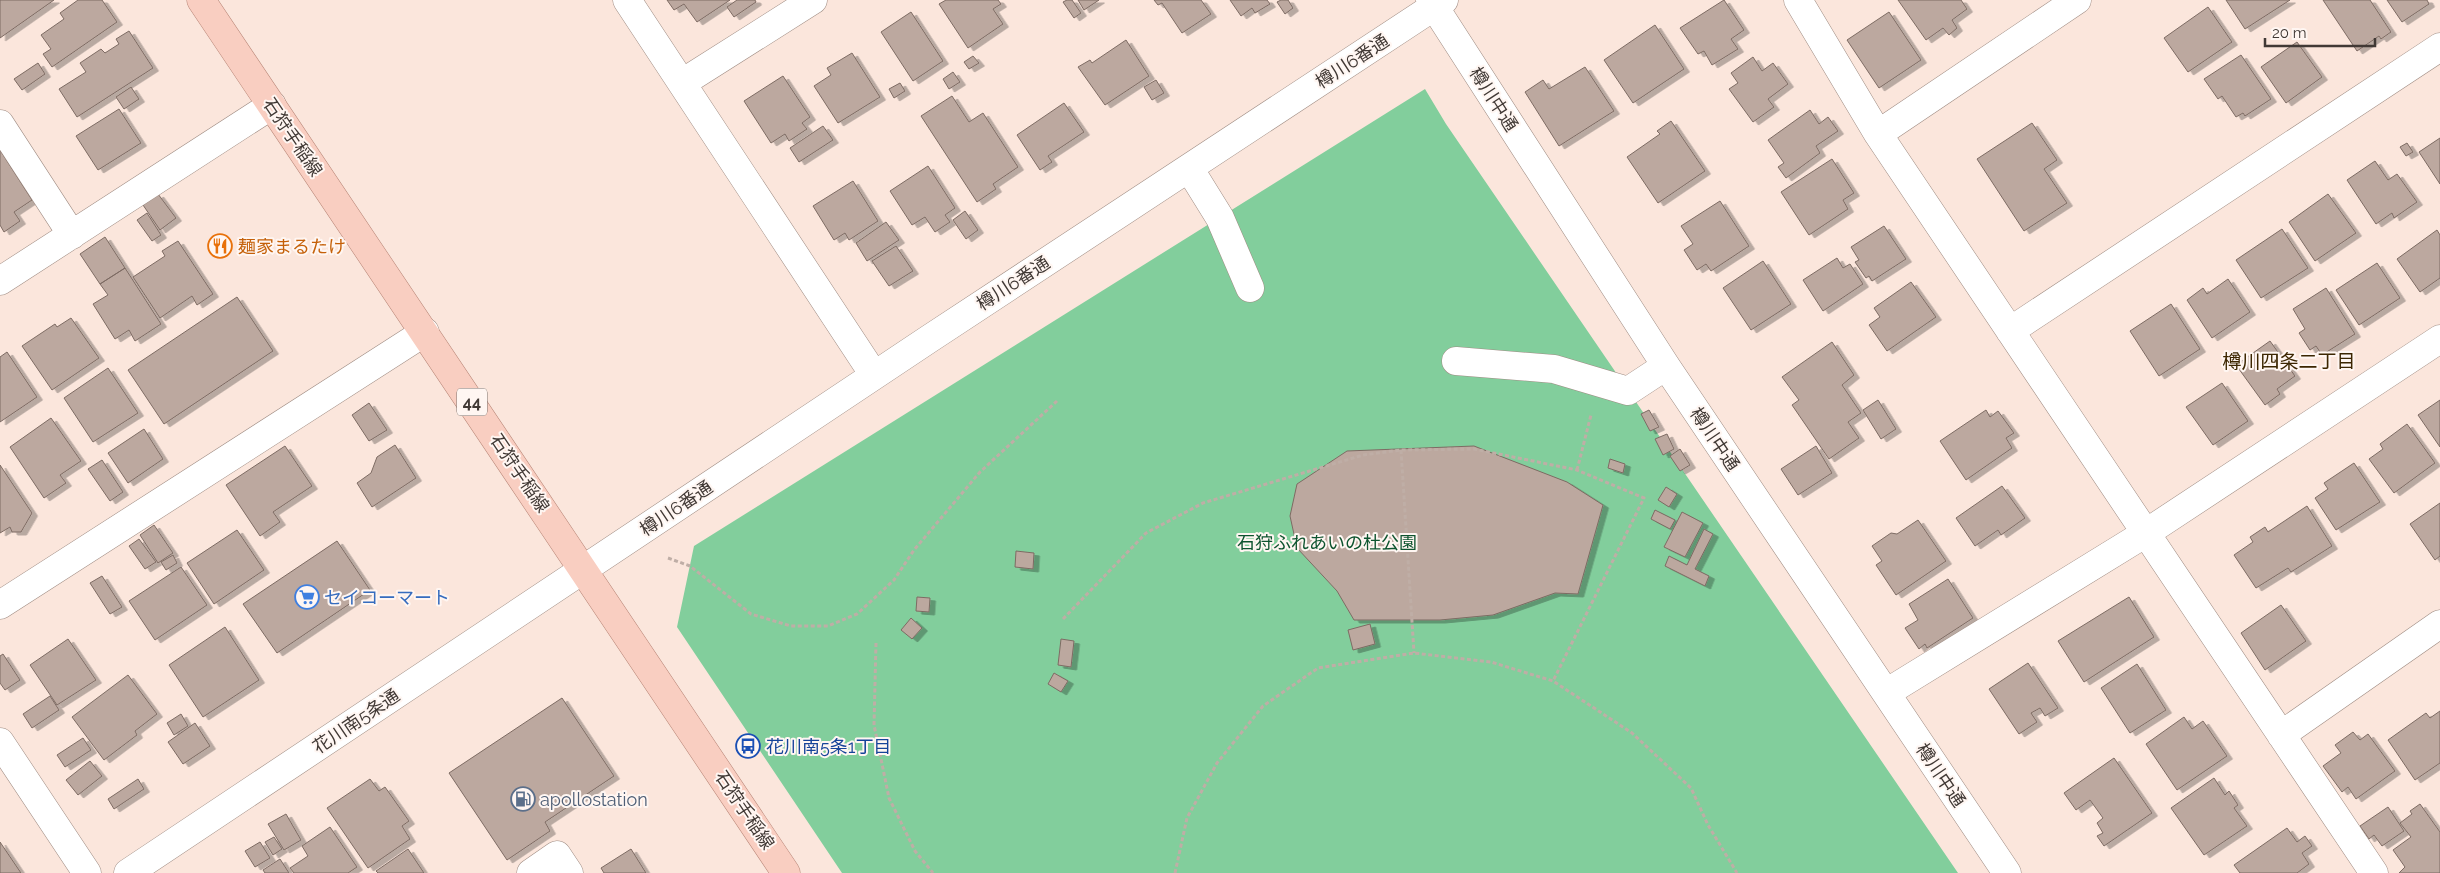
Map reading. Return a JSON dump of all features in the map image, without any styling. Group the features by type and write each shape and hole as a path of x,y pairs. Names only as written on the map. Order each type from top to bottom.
{"main road":[{"name":"石狩手稲線","path":"201,0 786,873"}],"street":[{"path":"627,0 874,375"},
{"path":"682,83 813,0"},
{"path":"1798,0 1878,134 2374,873"},
{"path":"1878,134 2077,0"},
{"name":"樽川6番通","path":"584,569 1436,2"},
{"name":"樽川中通","path":"1436,2 1666,366 2007,873"},
{"path":"2010,331 2440,47"},
{"path":"0,281 272,105"},
{"path":"0,124 72,234"},
{"path":"1189,168 1220,218 1250,288"},
{"path":"0,605 425,332"},
{"path":"1886,693 2146,533 2440,339"},
{"path":"1456,361 1554,369 1628,391 1666,366"},
{"name":"花川南5条通","path":"128,873 584,569"},
{"path":"2281,735 2440,624"},
{"path":"0,742 87,873"},
{"path":"530,873 557,855 569,873"}],"path":[{"path":"1577,470 1600,382"},
{"path":"668,558 690,566 750,614 792,626 828,626 857,614 894,580 914,550 980,472 1057,402"},
{"path":"1063,619 1146,533 1203,503 1363,455 1401,450 1474,449 1577,470 1644,498 1553,681"},
{"path":"1401,450 1414,653"},
{"path":"876,644 874,725 889,798 915,851 933,873"},
{"path":"1175,873 1187,818 1217,762 1262,706 1318,668 1414,653 1491,662 1553,681 1632,732 1691,788 1708,824 1737,873"}],"green space":[{"name":"石狩ふれあいの杜公園","path":"1425,89 1446,124 1958,873 842,873 677,627 694,546"}],"building":[{"path":"0,0 54,0 0,38"},
{"path":"78,0 102,0 117,22 52,67 43,54 51,49 41,35 64,19 60,13"},
{"path":"667,0 730,0 697,22 684,4 674,10"},
{"path":"737,0 755,0 756,2 734,17 727,7"},
{"path":"946,0 998,0 1001,4 993,9 1003,24 968,48 939,4"},
{"path":"1072,0 1081,13 1074,18 1063,2"},
{"path":"1078,0 1099,0 1084,10"},
{"path":"1154,0 1201,0 1211,14 1182,33 1162,3 1158,5"},
{"path":"1230,0 1267,0 1270,4 1255,13 1252,8 1241,16"},
{"path":"1288,0 1293,8 1285,14 1277,2"},
{"path":"1724,0 1744,30 1731,39 1738,49 1712,65 1704,51 1698,54 1680,28"},
{"path":"1898,0 1961,0 1967,9 1952,20 1957,28 1949,35 1943,28 1926,40"},
{"path":"2226,0 2290,0 2245,29"},
{"path":"2323,0 2370,0 2391,32 2381,39 2379,36 2357,51"},
{"path":"2387,0 2427,0 2429,4 2402,22"},
{"path":"2208,7 2232,42 2188,72 2164,38"},
{"path":"911,12 943,61 913,81 881,32"},
{"path":"1889,12 1921,60 1879,88 1847,40"},
{"path":"1655,25 1684,69 1633,103 1604,60"},
{"path":"129,31 153,68 77,117 59,89 86,72 80,63 101,49 105,53 119,44 116,39"},
{"path":"1126,40 1149,76 1105,105 1078,67 1090,60 1092,63"},
{"path":"2297,42 2322,77 2286,103 2261,67"},
{"path":"852,53 880,97 838,123 814,86 831,75 827,68"},
{"path":"2241,55 2271,99 2245,116 2243,113 2236,117 2222,96 2218,99 2204,79"},
{"path":"973,56 979,63 969,69 964,62"},
{"path":"1753,57 1762,71 1773,63 1788,84 1768,99 1774,107 1753,122 1729,89 1738,83 1731,73"},
{"path":"38,63 45,74 22,90 14,79"},
{"path":"1585,67 1614,111 1559,146 1525,92 1543,80 1549,89"},
{"path":"953,72 960,82 949,89 943,79"},
{"path":"783,76 810,117 802,123 807,129 789,141 785,134 771,143 744,101"},
{"path":"1156,80 1164,93 1152,100 1144,87"},
{"path":"900,83 905,91 894,98 889,89"},
{"path":"131,87 139,99 124,109 116,97"},
{"path":"952,96 969,122 983,113 1018,167 993,184 996,189 977,202 921,116"},
{"path":"1064,103 1084,132 1048,156 1052,162 1040,170 1017,135"},
{"path":"119,109 141,143 98,170 76,136"},
{"path":"1810,110 1819,124 1828,117 1838,131 1816,146 1820,153 1786,178 1778,167 1784,163 1768,140"},
{"path":"1671,121 1705,171 1658,203 1627,157 1660,134 1657,131"},
{"path":"2032,123 2057,160 2044,169 2067,203 2024,231 1977,159"},
{"path":"823,126 833,140 799,162 790,148"},
{"path":"2440,138 2440,184 2419,152"},
{"path":"2407,143 2413,152 2406,156 2400,147"},
{"path":"0,150 32,200 14,212 20,221 4,232 0,225"},
{"path":"1832,159 1854,193 1843,200 1848,209 1809,235 1781,192"},
{"path":"2375,161 2388,180 2397,174 2417,202 2394,218 2392,213 2376,224 2347,180"},
{"path":"928,166 955,208 945,215 950,222 935,232 925,217 912,225 890,191"},
{"path":"853,181 878,221 849,240 845,233 834,240 813,206"},
{"path":"158,194 176,218 160,230 143,205"},
{"path":"2328,194 2356,233 2315,261 2289,222"},
{"path":"1720,201 1749,246 1711,271 1706,264 1697,270 1684,250 1693,244 1681,226"},
{"path":"965,211 978,230 966,239 953,220"},
{"path":"147,213 161,235 152,241 137,220"},
{"path":"886,222 899,240 867,261 856,243"},
{"path":"1884,226 1906,259 1872,281 1869,276 1866,278 1855,262 1859,260 1851,247"},
{"path":"2282,229 2308,268 2261,298 2236,260"},
{"path":"2437,230 2440,235 2440,278 2420,292 2397,259"},
{"path":"105,237 125,268 100,284 80,254"},
{"path":"178,241 213,294 197,305 192,296 160,318 133,277 165,256 162,251"},
{"path":"896,246 913,271 889,286 872,261"},
{"path":"1837,258 1843,268 1850,264 1863,284 1823,311 1803,280"},
{"path":"1763,261 1791,304 1751,330 1723,288"},
{"path":"2377,263 2400,298 2359,325 2336,290"},
{"path":"125,268 161,324 135,341 129,330 115,339 93,304 108,295 100,284"},
{"path":"2228,279 2250,312 2212,338 2187,300 2203,288 2207,294"},
{"path":"1911,282 1936,317 1887,351 1869,325 1880,317 1874,308"},
{"path":"2326,288 2355,334 2322,355 2316,346 2310,350 2299,333 2305,329 2293,309"},
{"path":"237,297 273,351 164,424 128,370"},
{"path":"2171,304 2200,349 2159,376 2130,331"},
{"path":"71,318 99,358 52,390 22,346 55,324 57,327"},
{"path":"2270,341 2295,376 2277,389 2280,394 2265,405 2236,365"},
{"path":"1832,342 1854,375 1842,385 1861,413 1848,422 1859,438 1829,459 1792,405 1799,400 1782,377"},
{"path":"7,352 37,397 0,422 0,357"},
{"path":"108,368 138,413 93,442 64,398"},
{"path":"2222,383 2248,421 2213,445 2186,407"},
{"path":"1878,400 1896,429 1881,439 1863,410"},
{"path":"2440,400 2440,447 2418,415"},
{"path":"369,403 387,430 369,441 352,415"},
{"path":"1649,410 1659,427 1650,431 1641,414"},
{"path":"1986,410 1990,417 1998,411 2014,433 2006,438 2012,448 1966,480 1940,441"},
{"path":"51,418 81,461 60,475 66,483 44,498 10,447"},
{"path":"2407,424 2435,463 2394,493 2369,459 2383,449 2380,444"},
{"path":"144,429 163,459 128,483 108,453"},
{"path":"1667,434 1674,449 1663,455 1655,439"},
{"path":"395,445 416,478 372,507 357,483 371,473 377,457"},
{"path":"285,446 312,486 273,512 280,522 260,536 226,485"},
{"path":"1474,446 1567,482 1603,505 1578,594 1555,593 1493,615 1440,620 1354,620 1337,591 1297,548 1290,516 1297,484 1347,451"},
{"path":"1816,446 1832,473 1798,495 1781,469"},
{"path":"1680,449 1690,465 1680,471 1670,456"},
{"path":"1610,459 1625,464 1623,473 1608,468"},
{"path":"102,460 123,492 110,501 88,469"},
{"path":"2354,463 2380,502 2336,530 2315,498 2328,489 2324,483"},
{"path":"0,465 32,513 21,532 12,532 10,527 0,533"},
{"path":"2002,486 2025,518 2001,535 1998,530 1975,546 1956,518"},
{"path":"1666,487 1677,494 1669,507 1658,500"},
{"path":"2440,503 2440,556 2435,560 2410,524"},
{"path":"2307,506 2332,546 2291,572 2288,568 2256,588 2234,555 2253,542 2250,537 2265,527 2268,532"},
{"path":"1655,510 1675,520 1670,529 1651,519"},
{"path":"1682,512 1703,523 1685,557 1664,547"},
{"path":"1918,520 1946,561 1896,595 1876,565 1882,561 1872,546 1891,533 1897,534"},
{"path":"154,525 173,553 158,563 140,535"},
{"path":"1704,529 1713,534 1695,569 1709,576 1705,586 1665,566 1669,556 1687,565"},
{"path":"237,530 264,570 214,604 187,563"},
{"path":"139,539 156,562 145,569 129,546"},
{"name":"セイコーマート","path":"337,541 370,590 277,653 243,604"},
{"path":"1016,551 1034,553 1033,569 1015,567"},
{"path":"173,555 177,563 166,570 161,562"},
{"path":"181,567 207,605 155,640 129,601"},
{"path":"102,576 122,607 110,614 90,583"},
{"path":"1948,579 1973,618 1927,648 1925,644 1919,649 1905,628 1918,620 1909,604"},
{"path":"917,597 930,598 929,612 916,611"},
{"path":"2129,597 2154,637 2084,682 2058,641"},
{"path":"2281,605 2306,641 2265,670 2241,633"},
{"path":"911,618 922,628 912,639 901,630"},
{"path":"1370,624 1375,644 1353,650 1348,630"},
{"path":"225,627 259,680 203,717 169,665"},
{"path":"68,639 96,680 57,705 30,665"},
{"path":"1061,639 1074,641 1071,667 1058,665"},
{"path":"3,654 20,680 5,690 0,683 0,656"},
{"path":"2028,663 2058,708 2045,716 2040,708 2031,713 2037,722 2019,734 1989,689"},
{"path":"2137,664 2166,710 2130,733 2101,688"},
{"path":"1054,673 1068,681 1061,692 1048,684"},
{"path":"128,675 157,714 135,731 137,735 104,760 72,717"},
{"path":"50,696 59,710 32,728 23,714"},
{"name":"apollostation","path":"562,698 614,776 545,822 550,831 507,860 449,773"},
{"path":"2440,711 2440,763 2415,780 2388,740 2426,713 2430,718"},
{"path":"181,714 188,726 174,735 167,723"},
{"path":"2184,717 2192,729 2203,721 2227,756 2177,790 2146,744"},
{"path":"195,723 210,746 183,764 168,742"},
{"path":"2353,732 2360,740 2368,734 2395,771 2356,799 2348,787 2342,792 2323,766 2341,753 2335,745"},
{"path":"83,738 91,750 65,767 57,755"},
{"path":"2114,758 2152,813 2104,846 2097,836 2103,833 2097,823 2103,818 2090,800 2076,810 2064,793"},
{"path":"90,761 102,776 78,795 66,780"},
{"path":"2214,778 2225,795 2229,791 2238,805 2234,808 2247,826 2204,855 2171,808"},
{"path":"138,779 144,789 114,809 108,799"},
{"path":"370,779 379,791 385,787 409,821 402,826 410,839 368,868 327,808"},
{"path":"2420,804 2440,832 2440,873 2399,873 2405,867 2393,850 2411,837 2400,823 2412,814 2410,811"},
{"path":"2388,807 2404,831 2382,846 2374,835 2369,839 2360,826"},
{"path":"286,814 301,840 284,850 268,824"},
{"path":"330,827 357,867 348,873 294,873 290,868 308,856 302,846"},
{"path":"2287,828 2297,842 2305,836 2312,846 2302,853 2309,864 2297,873 2240,873 2234,865"},
{"path":"274,837 282,849 273,855 265,842"},
{"path":"0,842 21,873 0,873"},
{"path":"260,842 270,858 255,867 245,851"},
{"path":"408,849 424,873 378,873 376,871"},
{"path":"631,849 646,873 604,873 601,868"},
{"path":"280,859 289,873 265,873 263,870"}],"place":[{"name":"麺家まるたけ","path":"220,246"},
{"name":"セイコーマート","path":"307,597"},
{"name":"花川南5条1丁目","path":"748,746"},
{"name":"apollostation","path":"523,799"}],"district":[{"name":"樽川四条二丁目","path":"2289,361"}]}
